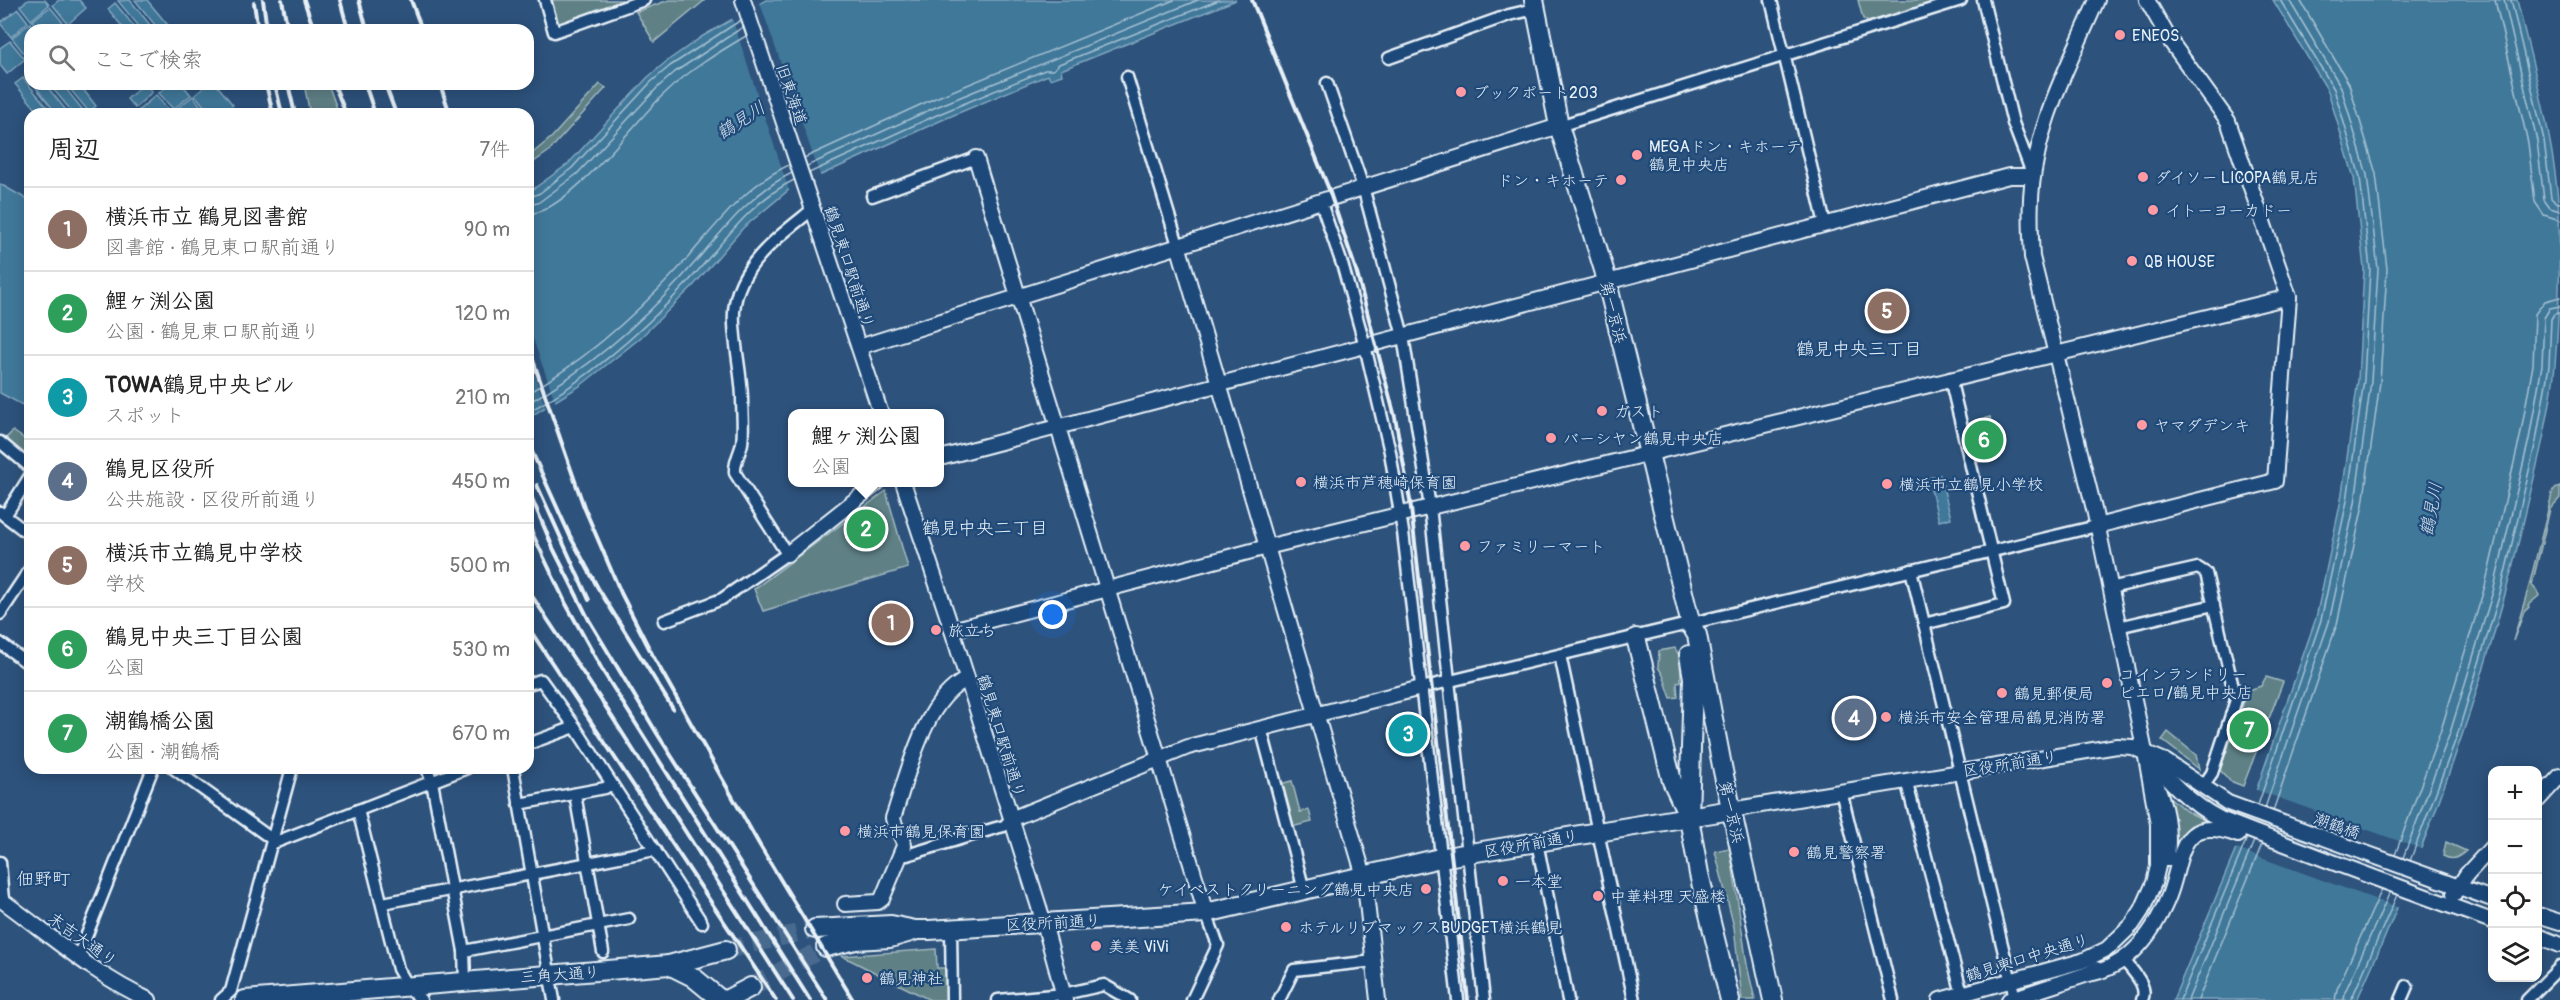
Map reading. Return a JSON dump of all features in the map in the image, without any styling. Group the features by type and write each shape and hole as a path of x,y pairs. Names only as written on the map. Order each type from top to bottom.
{"main road":[{"name":"第一京浜","path":"1535,4 1559,126 1606,281 1691,625 1697,635 1731,810 1773,1000"},
{"name":"第一京浜","path":"1691,625 1686,638 1692,678 1689,818 1699,874 1730,1000"},
{"path":"1636,638 1672,781 1689,818"},
{"name":"区役所前通り","path":"826,947 856,940 890,938 915,930 1206,913 1440,858 1731,810"},
{"name":"区役所前通り","path":"815,929 891,925 915,930"},
{"path":"669,965 726,950"},
{"path":"669,965 693,977 721,1000"},
{"name":"三角大通り","path":"245,1000 669,965"},
{"path":"726,1000 752,987"}],"street":[{"path":"545,0 554,32 644,0"},
{"name":"旧東海道","path":"743,0 812,204"},
{"path":"1771,0 1825,224"},
{"path":"859,347 1017,295 1961,0"},
{"path":"944,457 2009,176 2033,176 2013,123 1983,0"},
{"name":"鶴見東口中央通り","path":"1940,1000 2082,961 2107,949 2132,925 2142,910 2154,883 2158,866 2158,824 2145,752 2097,526 2032,257 2030,213 2033,176 2043,131 2097,0"},
{"path":"901,852 907,855 1004,826 1011,819 1188,747 1317,713 1691,625 2275,481 2289,297 2228,121 2171,42 2147,0"},
{"path":"1389,58 1535,4"},
{"path":"1127,78 1179,245 1364,876 1378,1000"},
{"path":"1327,83 1364,187 1403,336 1430,507 1484,1000"},
{"path":"872,196 976,158 1206,913 1218,945 1192,1000"},
{"path":"1320,200 1343,267 1365,346 1390,452 1400,514 1458,1000"},
{"path":"787,554 735,473 736,458 742,440 742,397 734,308 742,279 763,252 812,204"},
{"name":"鶴見東口駅前通り","path":"812,204 879,409"},
{"path":"952,630 1108,587 1267,547 1950,378 2289,297"},
{"path":"1924,624 2004,604 1950,378"},
{"path":"0,442 24,462"},
{"path":"24,484 3,514 24,530"},
{"path":"664,621 722,599 787,554 873,487"},
{"name":"鶴見東口駅前通り","path":"904,487 1044,922 1065,997"},
{"path":"2110,588 2198,568 2206,573 2236,700 2212,773 2204,786"},
{"path":"1911,570 2011,981 2012,999"},
{"path":"0,614 24,577"},
{"path":"2118,627 2214,605"},
{"path":"0,643 24,661"},
{"path":"1560,655 1634,1000"},
{"path":"845,904 880,901 904,842 893,819 906,778 936,706 957,684 967,679"},
{"path":"534,682 541,680 574,727 702,922"},
{"path":"534,742 574,727"},
{"path":"1261,728 1304,890"},
{"name":"区役所前通り","path":"1731,810 2117,746 2132,747 2165,761 2204,786"},
{"path":"2145,752 2171,785 2228,827 2308,851 2345,868 2488,919"},
{"name":"鶴見東口中央通り","path":"2012,999 2088,974 2114,957 2136,934 2149,914 2162,887 2168,853 2167,820 2161,794 2148,769"},
{"path":"78,957 151,774"},
{"path":"181,774 276,842 452,774"},
{"path":"221,1000 231,991 290,774"},
{"path":"429,774 464,951 465,981"},
{"path":"514,774 554,1000"},
{"path":"2542,796 2560,776"},
{"path":"1906,780 1962,994"},
{"path":"519,804 605,788 611,784"},
{"name":"潮鶴橋","path":"2204,786 2223,801 2235,806 2488,897"},
{"path":"1841,791 1893,1000"},
{"path":"575,794 603,952"},
{"path":"358,810 398,969 408,986 422,1000"},
{"path":"2088,974 2105,971 2124,960 2148,934 2168,897 2181,850 2186,842 2203,830 2228,827"},
{"path":"1537,842 1568,1000"},
{"path":"383,903 655,850"},
{"path":"2449,904 2467,874 2488,852"},
{"path":"0,862 1,900"},
{"path":"2459,887 2466,899 2488,907"},
{"name":"末吉大通り","path":"1,900 78,957 124,987 149,1000"},
{"path":"2542,916 2560,922"},
{"path":"464,951 629,919"},
{"path":"951,928 952,1000"},
{"path":"2542,931 2557,944"},
{"path":"2542,938 2557,944"},
{"path":"2124,960 2144,990 2142,1000"},
{"path":"1279,1000 1294,970 1374,961"},
{"path":"2527,1000 2560,967"},
{"path":"998,1000 1065,997 1104,985 1130,1000"},
{"path":"2401,1000 2407,986"}],"green space":[{"path":"548,0 623,0 558,24 555,22"},
{"path":"669,0 705,0 654,42 636,12"},
{"path":"1858,0 1944,0 1868,22 1863,19"},
{"path":"600,84 606,88 548,152 534,162 534,152 552,137"},
{"path":"305,90 330,90 337,108 309,108"},
{"path":"1990,417 1998,457 1978,462 1969,423"},
{"path":"13,431 24,439 24,455 6,438"},
{"path":"2560,487 2560,498 2550,509 2532,585 2540,595 2528,605 2513,641 2553,490"},
{"path":"886,491 908,568 763,611 754,589"},
{"path":"1675,648 1680,657 1681,681 1677,683 1678,697 1671,698 1658,667 1659,651"},
{"path":"2266,677 2283,682 2243,786 2230,781 2220,770 2248,690 2261,686"},
{"path":"2168,732 2196,755 2199,769 2162,740"},
{"path":"1292,781 1300,812 1309,810 1312,822 1291,827 1280,784"},
{"path":"2166,794 2186,811 2204,820 2181,840 2173,855"},
{"path":"2446,842 2466,851 2455,858 2443,856"},
{"path":"1730,848 1747,965 1755,1000 1742,1000 1734,927 1715,851"},
{"path":"936,949 937,968 948,968 948,1000 930,1000 842,956"}],"water":[{"path":"28,0 45,0 49,5 31,20 20,6"},
{"path":"59,0 79,0 86,8 68,24 53,5"},
{"path":"130,0 149,24 137,24 118,1"},
{"path":"135,0 147,0 167,24 154,24"},
{"name":"鶴見川","path":"766,0 1236,0 1061,70 1062,75 1050,79 1048,75 790,189 743,228 694,285 639,339 580,386 534,414 534,189 568,164 647,78 703,36"},
{"name":"鶴見川","path":"2273,0 2517,0 2543,106 2557,187 2559,270 2553,385 2546,425 2508,585 2472,706 2407,884 2357,1000 2173,1000 2236,849 2316,618 2341,500 2358,380 2364,269 2354,178 2328,91"},
{"path":"115,3 132,24 120,24 108,9"},
{"path":"50,7 64,24 34,24 32,21"},
{"path":"18,9 28,22 11,37 0,23"},
{"path":"24,28 24,53 12,38"},
{"path":"10,41 24,58 7,74 0,65 0,48"},
{"path":"23,78 24,90 33,90 48,108 35,108 15,84"},
{"path":"38,90 50,90 64,108 52,108"},
{"path":"54,90 67,90 81,108 69,108"},
{"path":"71,90 84,90 96,106 86,108"},
{"path":"137,90 152,92 135,108 127,99"},
{"path":"163,90 187,90 191,95 172,108 159,93"},
{"path":"201,90 221,90 233,105 229,108 206,108 195,95"},
{"path":"156,95 167,108 141,108"},
{"path":"193,96 202,108 178,108"},
{"path":"0,184 24,198 24,406 0,393"},
{"path":"1940,475 1951,518 1939,521 1928,478"}],"pier":[{"path":"759,0 821,178 790,193 731,15"},
{"path":"534,342 557,406 547,412 534,373"},
{"path":"2254,789 2424,850 2402,909 2234,848"}],"tunnel":[{"path":"726,950 815,929"},
{"path":"751,987 826,947"}],"railway":[{"path":"263,0 266,24"},
{"path":"282,0 287,24"},
{"path":"304,0 312,24"},
{"path":"340,0 346,24"},
{"path":"359,0 365,24"},
{"path":"411,0 420,24"},
{"path":"1252,0 1328,187 1356,270 1395,417 1410,500 1468,1000"},
{"path":"254,3 257,24"},
{"path":"267,90 272,108"},
{"path":"276,90 281,108"},
{"path":"289,90 294,108"},
{"path":"336,90 344,108"},
{"path":"367,90 373,108"},
{"path":"387,90 394,108"},
{"path":"442,90 448,108"},
{"path":"534,363 584,507 621,593 653,656 759,844 853,1000"},
{"path":"534,456 570,536 598,588 673,709"},
{"path":"537,485 589,600"},
{"path":"534,503 553,548 589,620 658,735 827,1000"},
{"path":"534,537 566,604 604,673 810,1000"},
{"path":"534,599 793,1000"},
{"path":"534,636 776,1000"}],"place":[{"name":"ENEOS","path":"2120,35"},
{"name":"ブックポート203","path":"1461,92"},
{"name":"MEGAドン・キホーテ 鶴見中央店","path":"1637,155"},
{"name":"ダイソー LICOPA鶴見店","path":"2143,177"},
{"name":"ドン・キホーテ","path":"1621,180"},
{"name":"イトーヨーカドー","path":"2153,210"},
{"name":"QB HOUSE","path":"2132,261"},
{"name":"横浜市立鶴見中学校","path":"1887,311"},
{"name":"ガスト","path":"1602,411"},
{"name":"ヤマダデンキ","path":"2142,425"},
{"name":"バーシヤン鶴見中央店","path":"1551,438"},
{"name":"鶴見中央三丁目公園","path":"1984,440"},
{"name":"横浜市芦穂崎保育園","path":"1301,482"},
{"name":"横浜市立鶴見小学校","path":"1887,484"},
{"name":"鯉ヶ渕公園","path":"866,529"},
{"name":"ファミリーマート","path":"1465,546"},
{"name":"横浜市立 鶴見図書館","path":"891,623"},
{"name":"旅立ち","path":"936,630"},
{"name":"コインランドリー ピエロ/鶴見中央店","path":"2107,683"},
{"name":"鶴見郵便局","path":"2002,693"},
{"name":"横浜市安全管理局鶴見消防署","path":"1886,717"},
{"name":"鶴見区役所","path":"1854,718"},
{"name":"潮鶴橋公園","path":"2249,730"},
{"name":"TOWA鶴見中央ビル","path":"1408,734"},
{"name":"横浜市鶴見保育園","path":"845,831"},
{"name":"鶴見警察署","path":"1794,852"},
{"name":"一本堂","path":"1503,881"},
{"name":"ケイベストクリーニング鶴見中央店","path":"1426,889"},
{"name":"中華料理 天盛楼","path":"1598,896"},
{"name":"ホテルリブマックスBUDGET横浜鶴見","path":"1286,927"},
{"name":"美美 ViVi","path":"1096,946"},
{"name":"鶴見神社","path":"867,978"}],"district":[{"name":"鶴見中央三丁目","path":"1859,349"},
{"name":"鶴見中央二丁目","path":"985,528"},
{"name":"佃野町","path":"43,879"}]}
